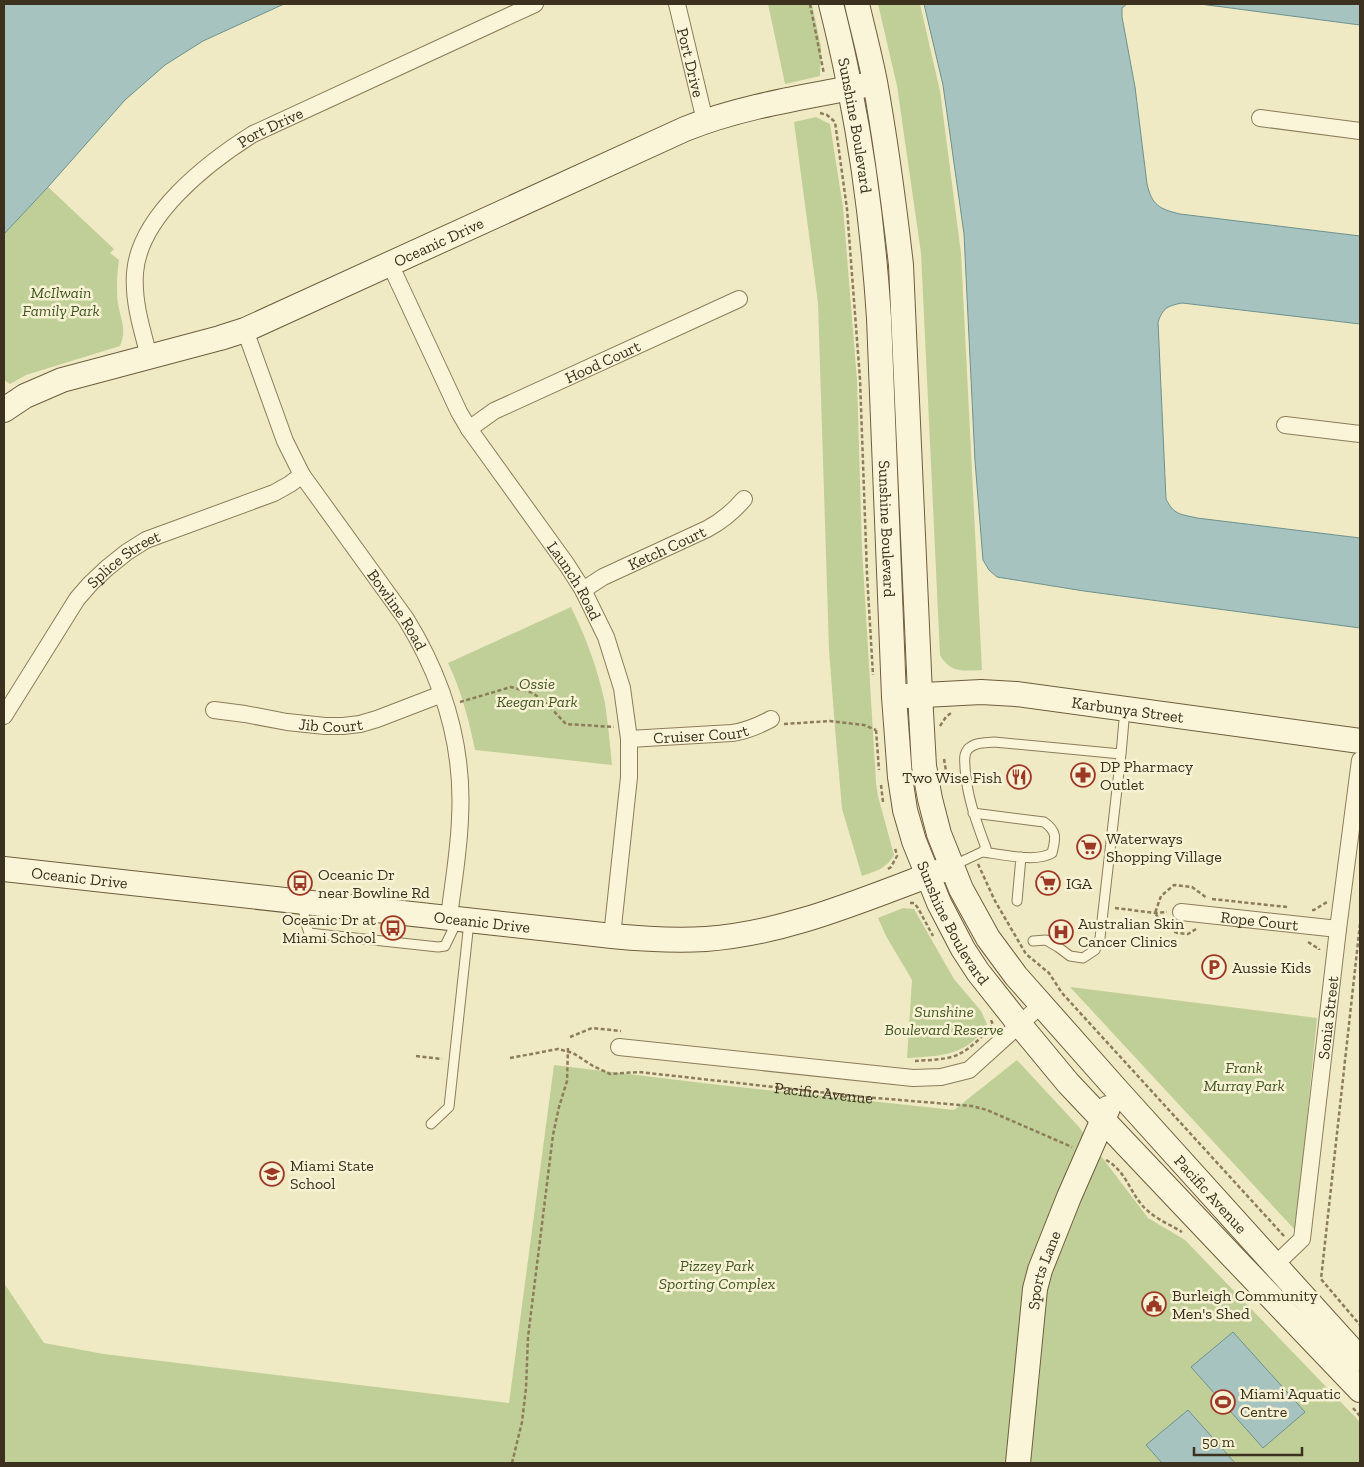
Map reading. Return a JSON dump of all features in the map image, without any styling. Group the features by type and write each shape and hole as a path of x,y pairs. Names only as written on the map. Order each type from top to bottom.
{"main road":[{"name":"Sunshine Boulevard","path":"831,4 850,88 862,158 876,266 894,696 900,778 905,810 927,875 963,949 978,972 1020,1024"},
{"name":"Sunshine Boulevard","path":"857,4 875,83 901,264 920,694 924,766 930,799 939,834 961,889 988,938 1016,976 1041,1005"},
{"name":"Oceanic Drive","path":"4,410 25,396 62,380 245,330 704,121 728,114 875,83"},
{"name":"Karbunya Street","path":"894,696 981,692 1016,694 1360,740"},
{"name":"Oceanic Drive","path":"4,868 612,936 679,940 708,939 768,930 824,915 951,866"},
{"name":"Pacific Avenue","path":"1041,1005 1360,1359"},
{"name":"Pacific Avenue","path":"1020,1024 1068,1083 1360,1390"},
{"name":"Sports Lane","path":"1018,1463 1035,1289 1040,1270 1102,1119 1117,1090"}],"street":[{"name":"Port Drive","path":"149,356 136,302 134,275 136,261 143,241 153,222 199,173 232,147 266,128 534,4"},
{"name":"Port Drive","path":"678,4 704,121"},
{"path":"1260,118 1360,131"},
{"name":"Launch Road","path":"390,264 451,395 469,429 567,565 583,590 606,636 622,688 628,733 629,768 628,798 612,936"},
{"name":"Hood Court","path":"469,429 494,411 739,299"},
{"name":"Bowline Road","path":"245,330 285,441 302,475 406,620 428,658 442,694 456,743 461,793 458,848 459,918"},
{"path":"1285,425 1360,434"},
{"name":"Splice Street","path":"4,716 67,614 90,584 107,568 146,540 274,493 302,475"},
{"name":"Ketch Court","path":"583,590 603,577 714,526 731,514 744,499"},
{"name":"Jib Court","path":"214,710 287,722 343,726 377,719 442,694"},
{"name":"Cruiser Court","path":"628,733 732,733 756,727 771,719"},
{"name":"Sonia Street","path":"1276,1264 1302,1239 1338,929 1360,760"},
{"name":"Rope Court","path":"1181,912 1338,929"},
{"name":"Pacific Avenue","path":"618,1047 913,1078 941,1077 969,1070 1041,1005"}],"lane":[{"path":"1033,941 1046,940 1058,946 1070,956 1083,958 1095,950 1100,938 1125,709"},
{"path":"984,850 966,787 964,755 974,745 994,742 1120,754"},
{"path":"951,866 984,850 1036,858 1046,857 1052,853 1055,843 1055,832 1044,822 973,813"},
{"path":"1016,901 1021,857"},
{"path":"303,902 305,921 309,932 438,947 445,946 459,918"},
{"path":"431,1124 449,1106 454,1061 459,918"}],"path":[{"path":"810,4 824,78"},
{"path":"818,112 827,115 835,122 847,209 860,379 873,677"},
{"path":"458,703 511,687 533,693 566,724 628,733"},
{"path":"941,733 940,726 946,717 956,710"},
{"path":"771,719 785,724 830,721 864,725 876,730"},
{"path":"876,721 880,776"},
{"path":"943,755 947,778"},
{"path":"881,785 885,810"},
{"path":"883,871 891,867 897,856 895,846"},
{"name":"Pacific Avenue","path":"978,864 995,901 1026,954 1049,973 1062,993 1285,1237"},
{"path":"1155,913 1161,896 1174,885 1192,888 1205,898 1294,908"},
{"path":"1308,909 1314,910 1327,902"},
{"path":"1104,907 1155,913 1181,912"},
{"path":"1155,913 1164,926 1177,933 1188,934 1198,928"},
{"path":"1360,924 1321,1279 1360,1325"},
{"path":"1308,942 1319,948 1320,954"},
{"path":"908,1062 935,1060 958,1054 973,1044 993,1025"},
{"path":"570,1036 592,1028 629,1031"},
{"path":"510,1058 558,1049 568,1049 567,1081 553,1135 528,1337 526,1388 522,1422 512,1463"},
{"name":"Pacific Avenue","path":"568,1049 610,1074 623,1072 646,1073 864,1097 972,1106 986,1110 1075,1148"},
{"path":"416,1056 454,1061"}],"green space":[{"path":"768,4 812,4 821,47 820,76 785,84"},
{"path":"878,4 920,4 940,91 961,253 982,670 958,670 948,665 940,655 921,253 897,86"},
{"path":"816,117 830,124 843,207 857,380 862,548 876,783 894,855 884,866 862,876 842,809 829,650 818,303 794,122"},
{"name":"McIlwain Family Park","path":"48,187 114,249 110,253 119,260 117,293 123,335 120,346 26,375 10,384 4,380 4,234"},
{"name":"Ossie Keegan Park","path":"571,607 582,630 599,678 605,703 612,765 475,750 464,705 448,663"},
{"name":"Sunshine Boulevard Reserve","path":"903,908 914,909 954,979 981,1011 987,1024 980,1035 971,1043 953,1052 942,1055 907,1058 912,980 886,936 878,918"},
{"name":"Frank Murray Park","path":"1070,987 1317,1018 1296,1231"},
{"name":"Pizzey Park Sporting Complex","path":"1017,1060 1079,1127 1148,1218 1185,1240 1360,1422 1360,1463 4,1463 4,1283 44,1343 104,1354 509,1403 554,1065 954,1110"}],"water":[{"path":"4,4 284,4 203,41 165,65 125,100 4,234"},
{"path":"924,4 1127,4 1122,8 1122,17 1135,87 1147,184 1151,197 1158,205 1180,214 1360,236 1360,324 1182,303 1166,308 1158,322 1166,499 1169,504 1178,513 1197,518 1360,538 1360,628 1084,591 997,577 989,570 983,560 975,461 964,234 943,85"},
{"path":"1200,4 1360,4 1360,25"},
{"path":"1233,1332 1305,1412 1263,1448 1191,1367"},
{"path":"1188,1410 1235,1463 1162,1463 1146,1445"}],"place":[{"name":"DP Pharmacy Outlet","path":"1083,775"},
{"name":"Two Wise Fish","path":"1019,777"},
{"name":"Waterways Shopping Village","path":"1089,847"},
{"name":"Oceanic Dr near Bowline Rd","path":"300,883"},
{"name":"IGA","path":"1048,883"},
{"name":"Oceanic Dr at Miami School","path":"393,928"},
{"name":"Australian Skin Cancer Clinics","path":"1061,932"},
{"name":"Aussie Kids","path":"1214,967"},
{"name":"Miami State School","path":"272,1174"},
{"name":"Burleigh Community Men's Shed","path":"1154,1304"},
{"name":"Miami Aquatic Centre","path":"1223,1402"}]}
